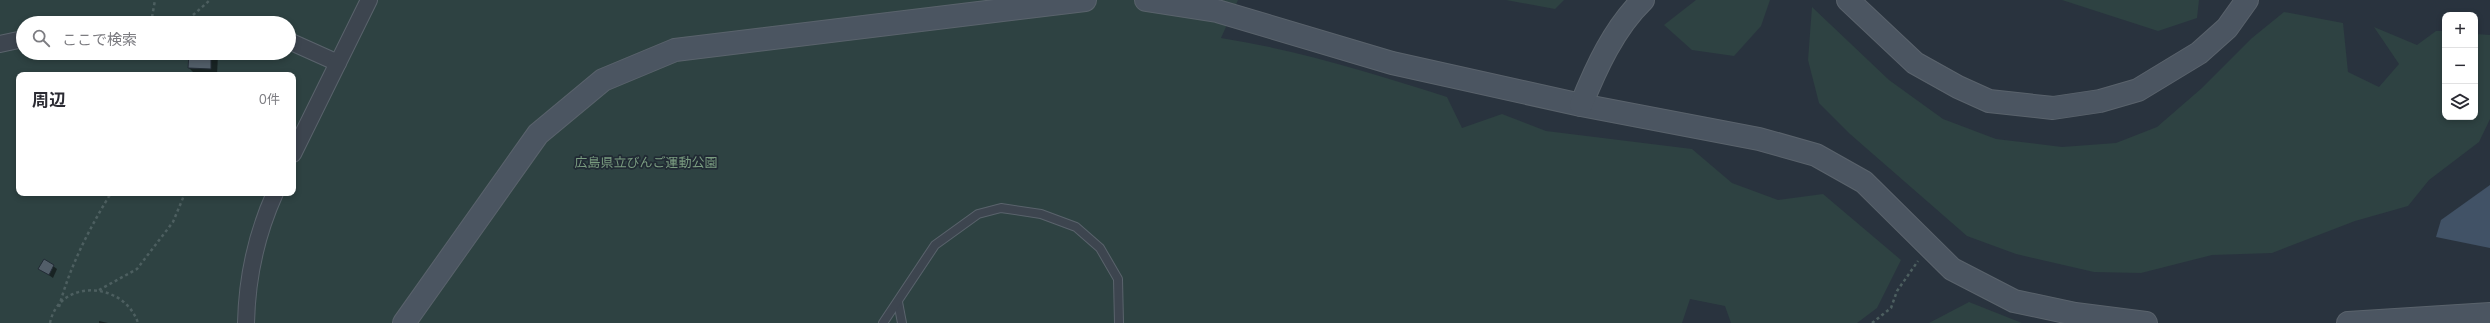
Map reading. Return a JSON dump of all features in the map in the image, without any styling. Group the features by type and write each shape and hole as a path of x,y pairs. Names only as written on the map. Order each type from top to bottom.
{"street":[{"path":"296,148 369,0"},
{"path":"404,323 538,134 603,80 675,50 1085,0"},
{"path":"1146,0 1217,11 1392,63 1581,105 1759,139 1816,155 1864,182 1952,269 2014,302 2075,314 2146,323"},
{"path":"1581,105 1602,59 1628,15 1643,0"},
{"path":"1848,0 1915,63 1958,87 1989,101 2053,108 2100,101 2138,90 2199,53 2227,28 2247,0"},
{"path":"0,44 16,41"},
{"path":"296,44 338,63"},
{"path":"246,323 246,298 253,253 274,196"},
{"path":"2348,323 2490,314"}],"lane":[{"path":"883,323 935,245 959,226 978,214 1001,208 1019,209 1041,214 1076,227 1100,248 1118,279 1119,323"},
{"path":"898,302 902,323"}],"path":[{"path":"153,16 156,0"},
{"path":"192,16 210,0"},
{"path":"50,323 58,306 66,279 90,227 108,196"},
{"path":"58,306 77,294 99,290 137,269 173,222 184,196"},
{"path":"1872,323 1890,308 1897,291 1928,246"},
{"path":"99,290 114,294 126,302 135,314 138,323"}],"green space":[{"name":"広島県立びんご運動公園","path":"0,0 1238,0 1221,38 1278,49 1335,63 1447,97 1462,128 1502,114 1546,131 1692,149 1732,183 1778,200 1823,194 1901,260 1877,308 1857,323 1731,323 1725,306 1690,299 1682,323 0,323"},
{"path":"1506,0 1564,0 1555,9"},
{"path":"1696,0 1770,0 1761,26 1734,56 1692,50 1664,25"},
{"path":"2062,0 2199,0 2197,18 2158,31"},
{"path":"1812,7 1889,80 1943,119 1996,139 2062,147 2116,143 2157,127 2202,88 2252,38 2284,12 2343,23 2348,72 2379,87 2399,64 2374,27 2417,45 2436,31 2442,31 2442,120 2478,120 2478,34 2490,35 2490,119 2479,142 2429,180 2408,206 2355,221 2272,253 2212,255 2141,273 2094,272 2016,254 1967,236 1850,134 1819,103 1808,60"},
{"path":"1969,302 2022,323 1929,323"}],"water":[{"path":"2490,185 2490,248 2436,237 2441,220"}],"building":[{"path":"189,60 211,60 211,69 188,68"},
{"path":"44,259 54,265 49,275 38,269"}]}
